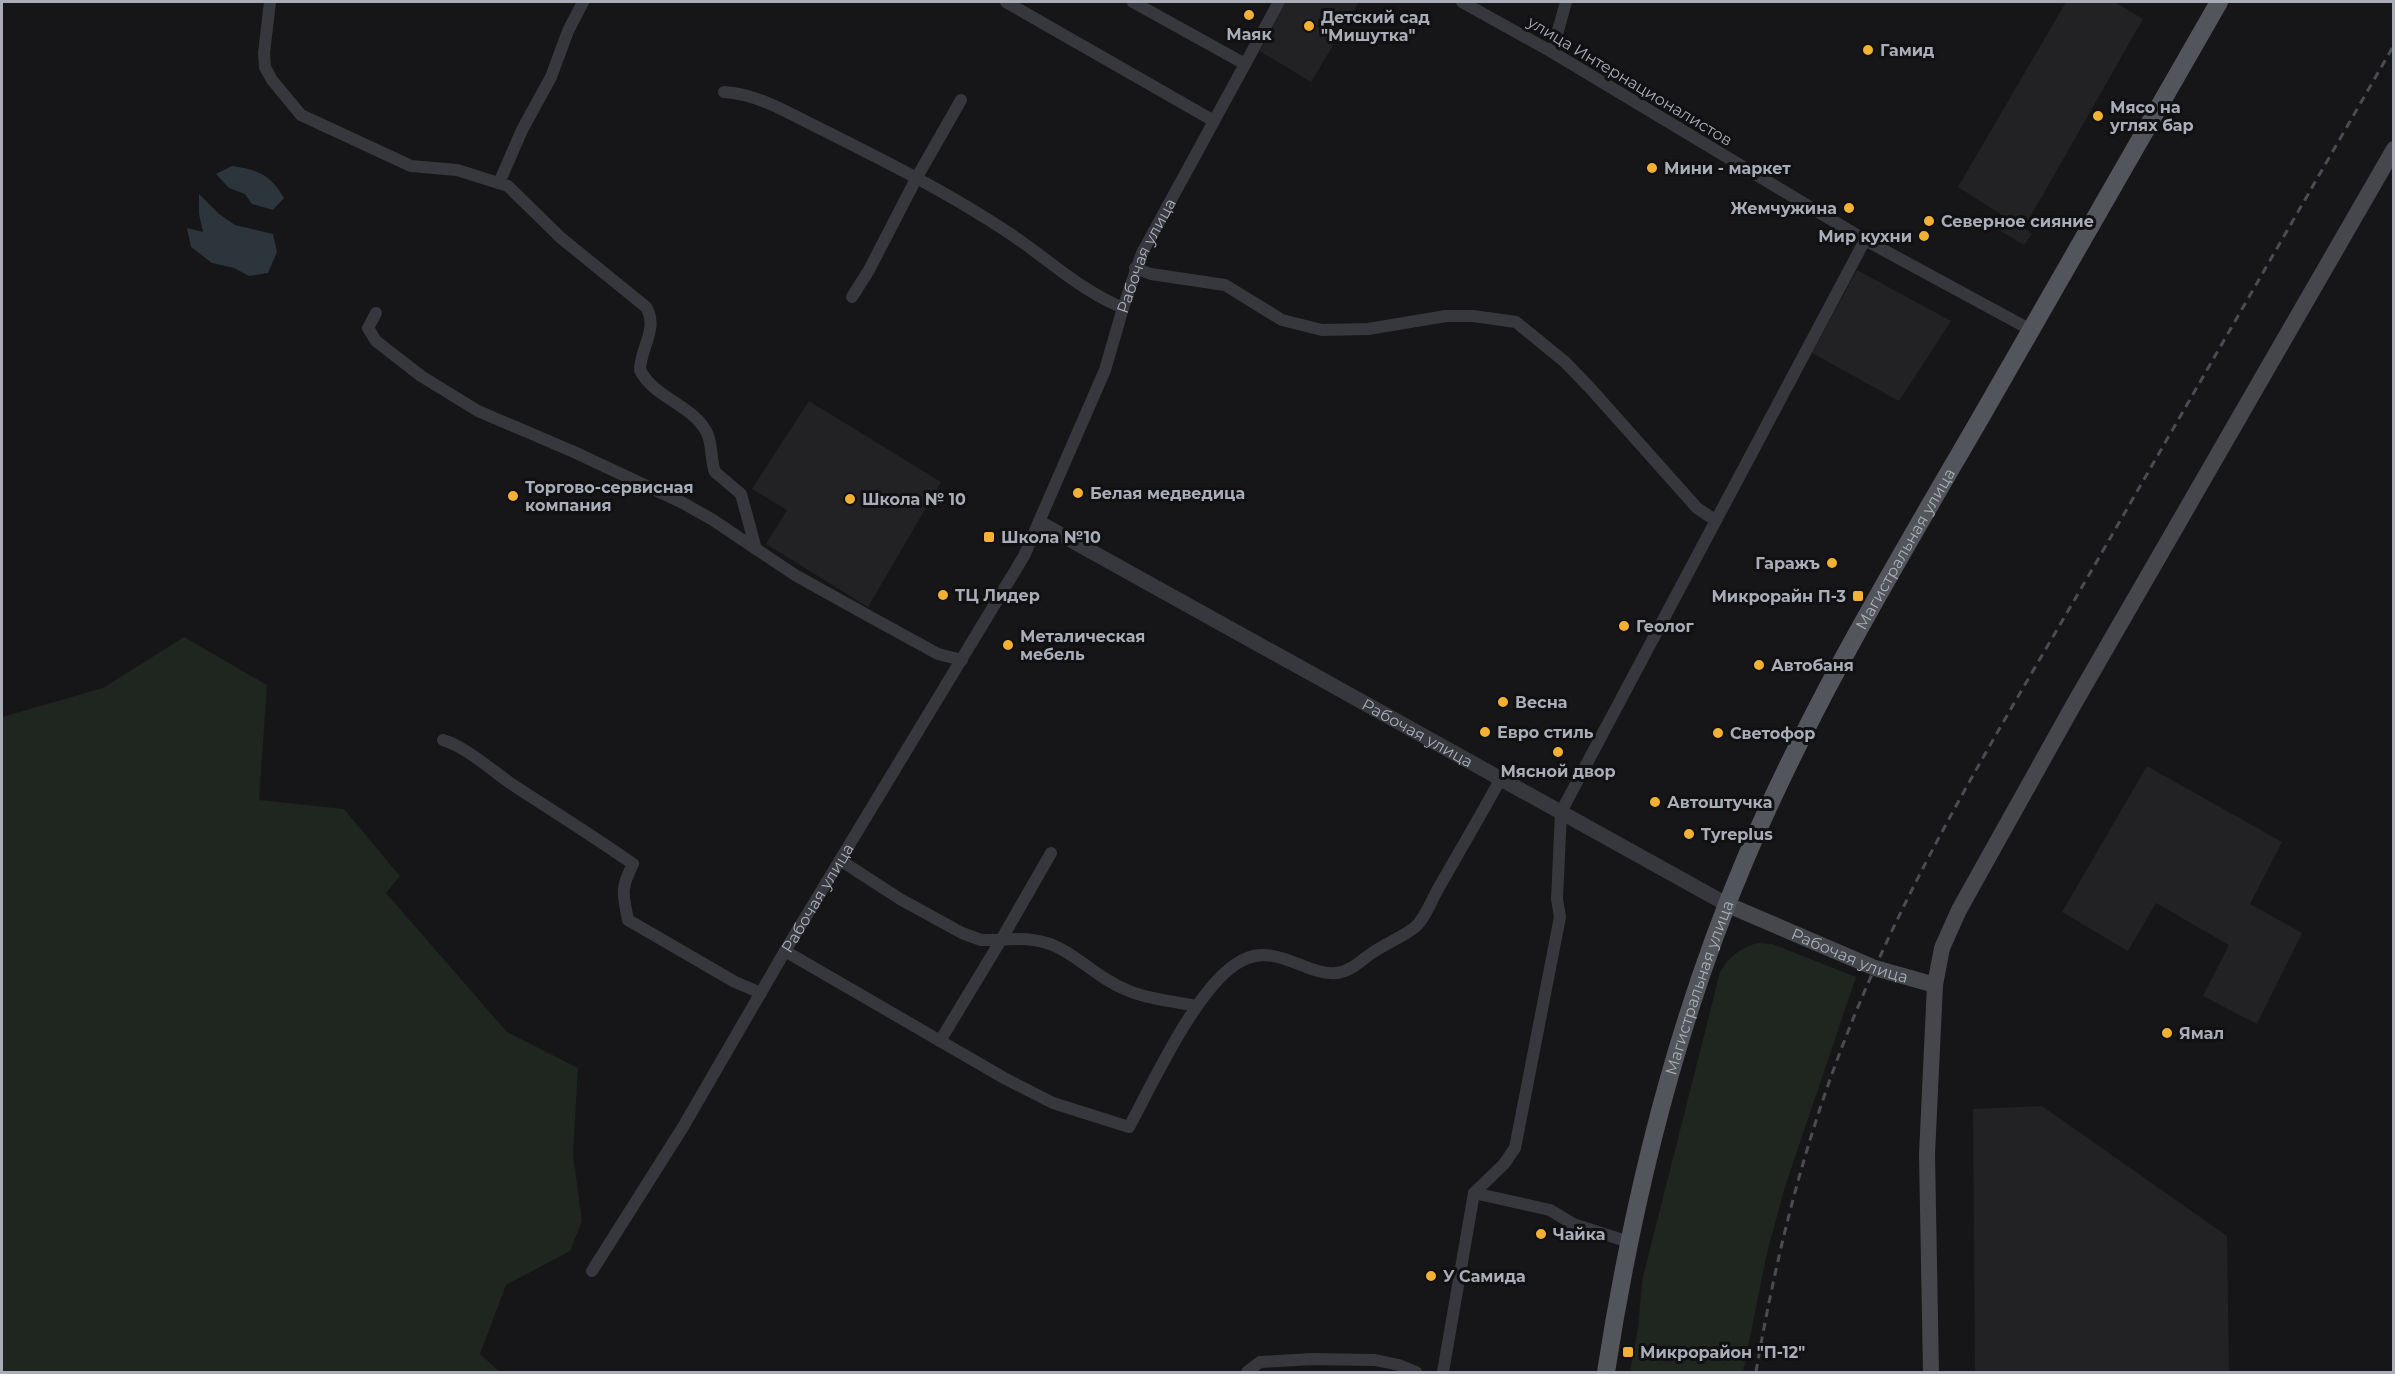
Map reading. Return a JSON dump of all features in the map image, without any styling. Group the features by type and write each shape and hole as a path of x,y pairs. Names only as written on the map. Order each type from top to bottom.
{"main road":[{"name":"Магистральная улица","path":"1606,1372 1629,1242 1667,1086 1694,997 1728,905 1772,801 1829,686 1914,532 2219,2"},
{"path":"1931,1372 1927,1154 1935,985 1942,948 1959,910 2080,694 2394,148"},
{"name":"Рабочая улица","path":"1728,905 1875,968 1935,985"}],"street":[{"path":"270,2 264,54 265,67 272,80 301,116 411,166 457,170 499,183 516,193 561,237 646,308 649,312 650,325 640,370 651,386 700,422 707,433 715,472 741,494 756,549"},
{"path":"499,183 522,130 552,77 568,31 583,2"},
{"path":"1006,2 1214,122"},
{"path":"1133,2 1245,64"},
{"name":"Рабочая улица","path":"592,1271 683,1127 785,951 1011,580 1040,523 1106,370 1136,268 1279,2"},
{"name":"улица Интернационалистов","path":"1462,2 1552,52 1865,240 2031,330"},
{"path":"1552,52 1566,2"},
{"path":"724,92 738,93 770,104 917,177 1009,233 1093,295 1123,308"},
{"path":"852,297 869,270 917,177 961,100"},
{"path":"1443,1372 1474,1192 1504,1164 1515,1148 1560,917 1557,899 1561,812 1865,240"},
{"path":"1136,268 1151,274 1225,285 1282,320 1322,330 1368,329 1446,316 1473,316 1516,322 1565,362 1691,502 1715,520"},
{"path":"376,313 368,328 371,335 421,376 499,421 574,452 689,507 795,575 938,654 962,660"},
{"name":"Рабочая улица","path":"1040,523 1728,905"},
{"path":"443,740 455,745 633,864 623,883 628,920 735,982 761,993"},
{"path":"785,951 1004,1078 1053,1103 1129,1127 1196,1006 1222,975 1245,959 1267,956 1285,958 1325,973 1335,974 1353,967 1374,951 1414,927 1501,778"},
{"path":"940,1041 1052,853"},
{"path":"840,860 900,899 962,933 981,940 1030,938 1048,941 1127,990 1153,998 1196,1006"},
{"path":"1474,1192 1551,1210 1573,1224 1629,1242"},
{"path":"1247,1372 1260,1362 1312,1359 1375,1360 1399,1365 1416,1372"}],"shaded area":[{"name":"Детский сад \"Мишутка\"","path":"1286,2 1359,2 1311,82 1260,51"},
{"path":"2066,2 2115,2 2143,19 2024,228 2032,234 2024,245 1999,230 2002,215 1958,187"},
{"path":"232,166 262,174 274,183 284,198 273,210 252,204 245,194 229,188 216,174"},
{"path":"199,194 219,214 235,225 273,234 277,252 268,273 249,276 234,268 212,263 191,247 187,228 203,232 199,214"},
{"path":"1857,270 1951,321 1899,401 1812,353"},
{"name":"Школа № 10","path":"809,401 941,482 868,607 766,544 787,510 752,489"},
{"path":"184,637 267,685 259,800 344,809 400,876 386,893 507,1032 578,1068 573,1155 582,1221 570,1251 506,1285 480,1354 500,1372 2,1372 2,717 103,688"},
{"path":"2147,766 2282,842 2250,904 2302,933 2257,1024 2203,996 2229,945 2156,903 2128,951 2062,912"},
{"path":"1757,943 1772,944 1856,977 1784,1190 1767,1253 1743,1372 1630,1372 1638,1329 1642,1281 1720,972 1736,954"},
{"path":"2042,1106 2227,1236 2229,1372 1975,1372 1973,1109"}],"railway":[{"path":"1756,1372 1779,1254 1810,1139 1836,1063 1891,933 1922,869 1990,745 2394,45"}],"place":[{"name":"Маяк","path":"1249,15"},
{"name":"Детский сад \"Мишутка\"","path":"1309,26"},
{"name":"Гамид","path":"1868,50"},
{"name":"Мясо на углях бар","path":"2098,116"},
{"name":"Мини - маркет","path":"1652,168"},
{"name":"Жемчужина","path":"1849,208"},
{"name":"Северное сияние","path":"1929,221"},
{"name":"Мир кухни","path":"1924,236"},
{"name":"Белая медведица","path":"1078,493"},
{"name":"Торгово-сервисная компания","path":"513,496"},
{"name":"Школа № 10","path":"850,499"},
{"name":"Школа №10","path":"989,537"},
{"name":"Гаражъ","path":"1832,563"},
{"name":"ТЦ Лидер","path":"943,595"},
{"name":"Микрорайн П-3","path":"1858,596"},
{"name":"Геолог","path":"1624,626"},
{"name":"Металическая мебель","path":"1008,645"},
{"name":"Автобаня","path":"1759,665"},
{"name":"Весна","path":"1503,702"},
{"name":"Евро стиль","path":"1485,732"},
{"name":"Светофор","path":"1718,733"},
{"name":"Мясной двор","path":"1558,752"},
{"name":"Автоштучка","path":"1655,802"},
{"name":"Tyreplus","path":"1689,834"},
{"name":"Ямал","path":"2167,1033"},
{"name":"Чайка","path":"1541,1234"},
{"name":"У Самида","path":"1431,1276"},
{"name":"Микрорайон \"П-12\"","path":"1628,1352"}]}
